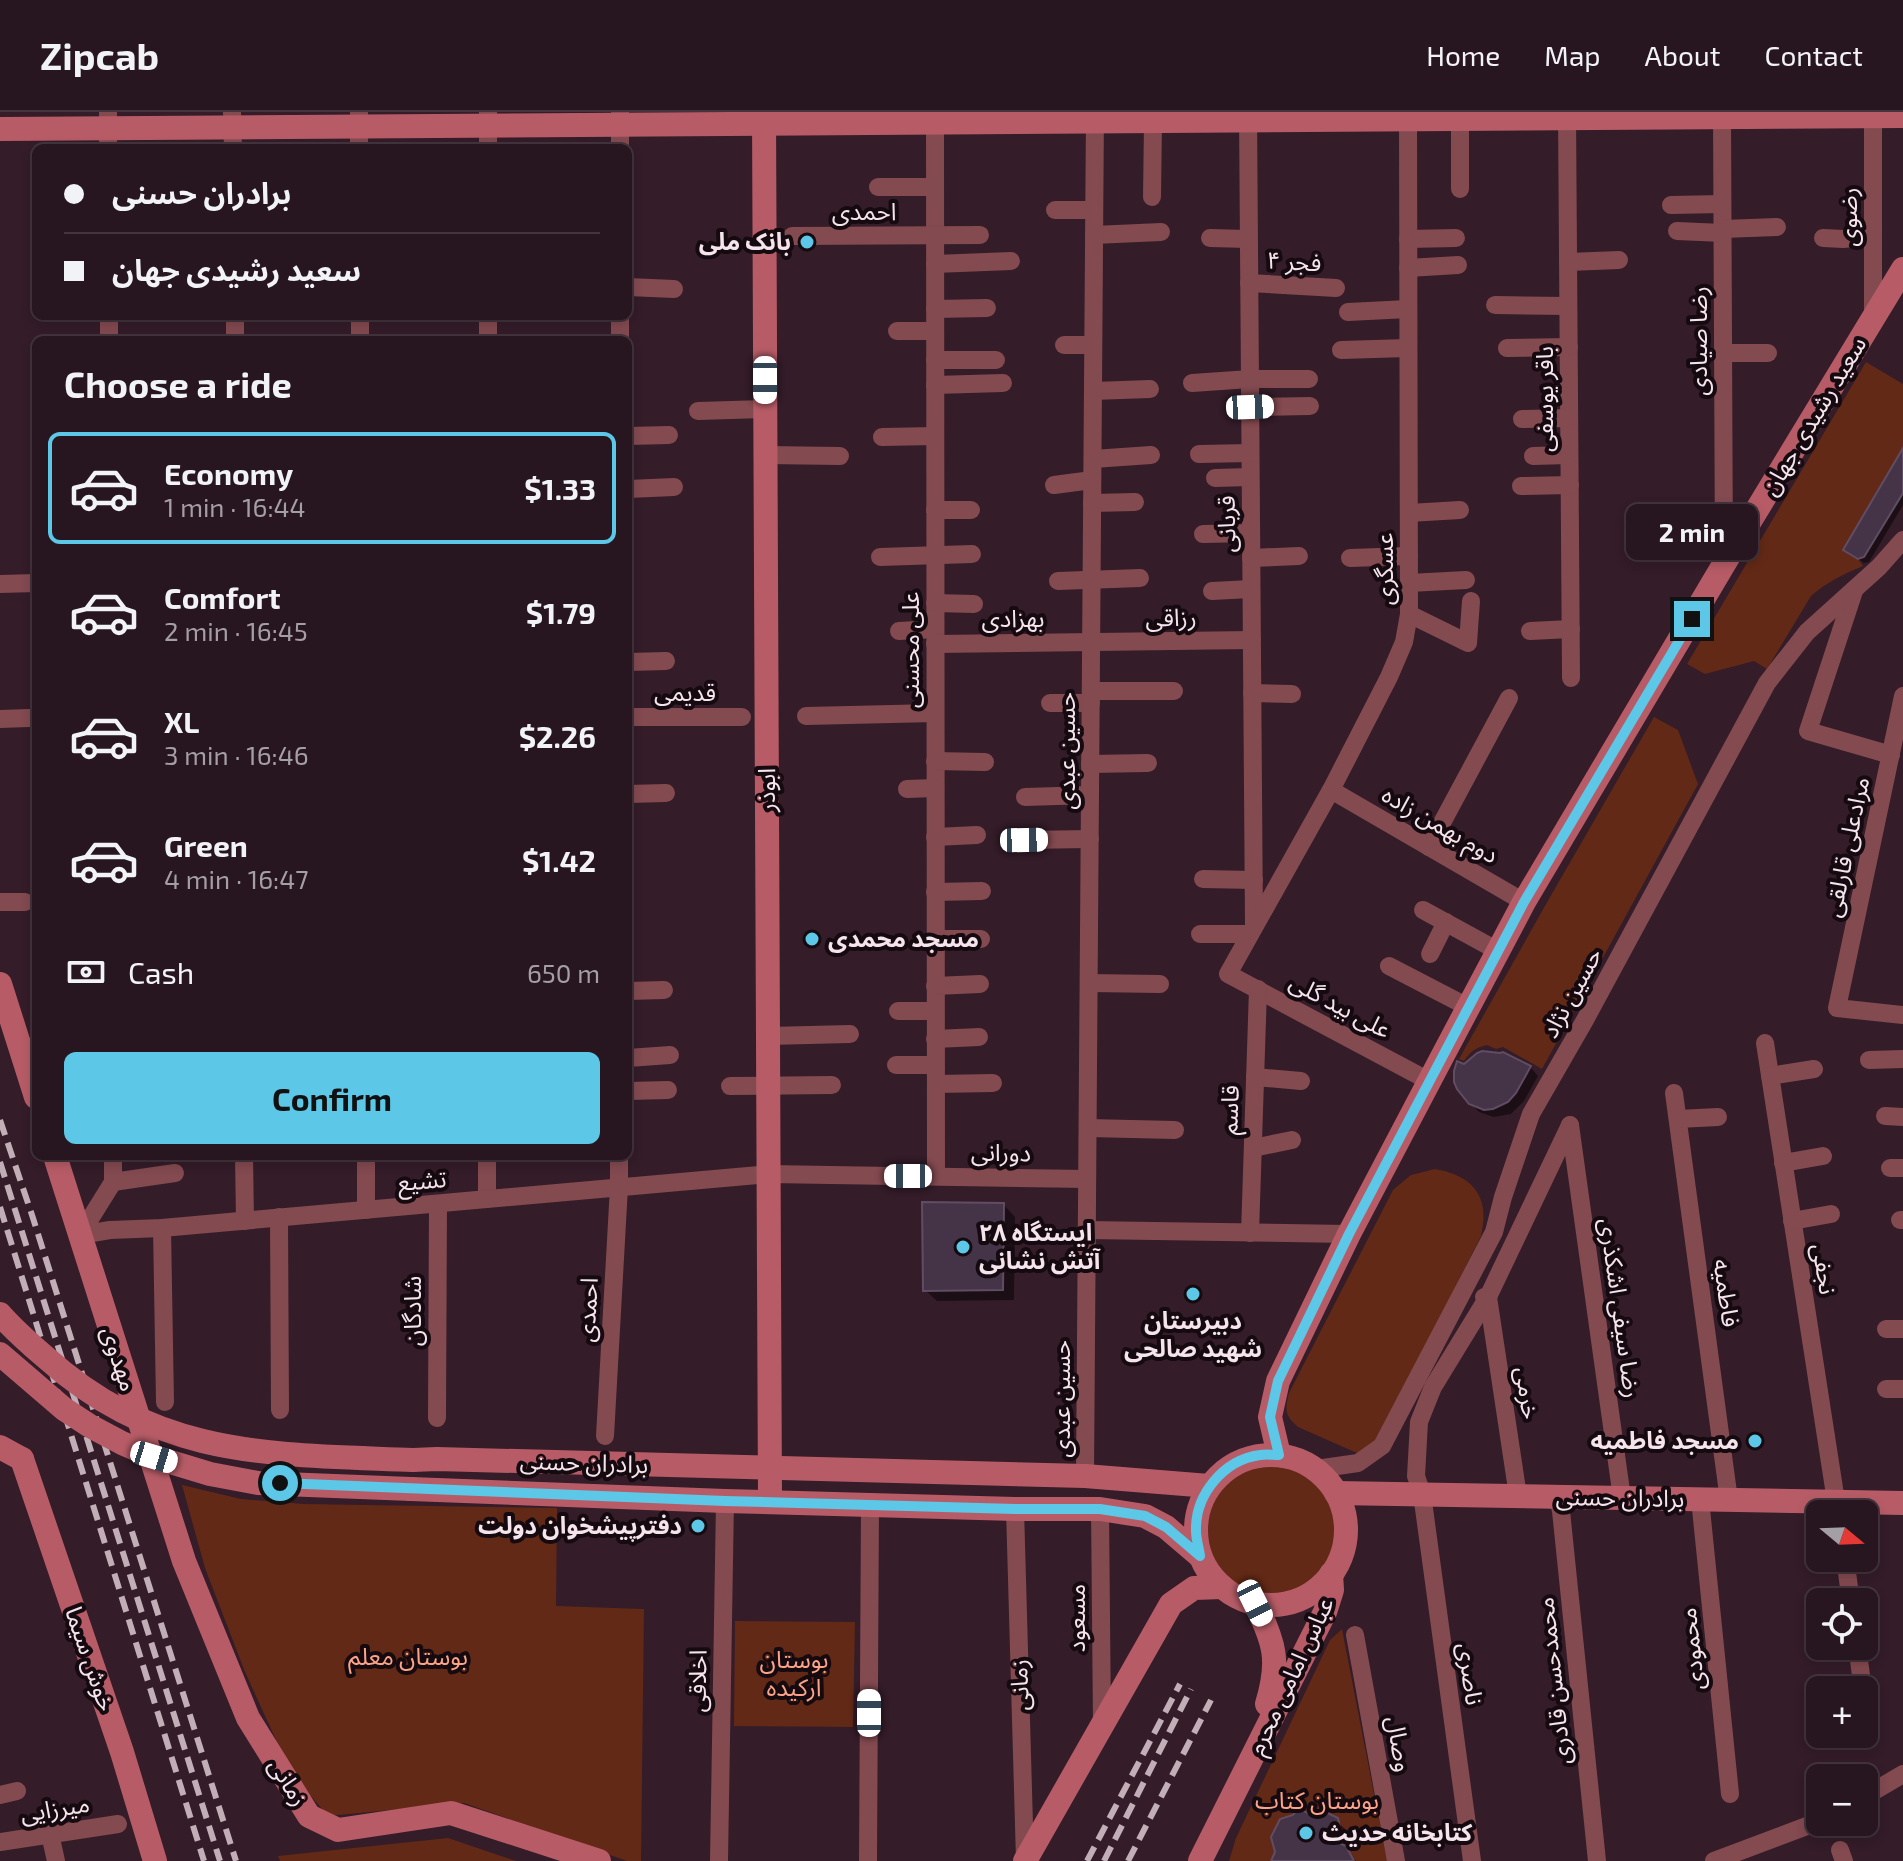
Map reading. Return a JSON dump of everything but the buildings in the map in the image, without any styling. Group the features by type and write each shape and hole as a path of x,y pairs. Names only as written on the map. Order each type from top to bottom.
{"street":[{"name":"رضوی","path":"1873,114 1873,318"},
{"name":"رضا صیادی","path":"1722,115 1724,564"},
{"path":"0,129 620,128 764,118 1095,117 1153,122 1248,116 1408,116 1460,120 1567,116 1903,116"},
{"name":"قربانی","path":"1248,116 1252,930"},
{"name":"عسگری","path":"1228,974 1331,790 1404,642 1409,614 1408,116"},
{"name":"باقر یوسفی","path":"1567,116 1571,678"},
{"name":"حسین عبدی","path":"1085,1476 1095,117"},
{"name":"ابوذر","path":"764,118 770,1502"},
{"name":"علی محسنی","path":"935,118 936,1176"},
{"path":"1460,120 1460,189"},
{"path":"1152,197 1153,122"},
{"path":"878,187 935,187"},
{"path":"1671,205 1722,204"},
{"path":"1055,210 1094,210"},
{"path":"1677,231 1777,227"},
{"path":"1094,235 1161,232"},
{"name":"احمدی","path":"792,236 980,235"},
{"path":"1823,238 1873,236"},
{"path":"1210,238 1248,239"},
{"path":"1408,239 1456,238"},
{"path":"1568,262 1619,260"},
{"path":"935,264 1011,261"},
{"path":"1408,268 1458,265"},
{"name":"سعید رشیدی جهان","path":"1279,1455 1270,1417 1278,1381 1349,1234 1429,1081 1524,902 1903,269"},
{"name":"فجر ۴","path":"1249,283 1336,288"},
{"path":"632,287 674,289"},
{"path":"1495,305 1568,306"},
{"path":"935,309 987,308"},
{"path":"1348,312 1408,309"},
{"path":"897,331 935,331"},
{"path":"1064,345 1093,345"},
{"path":"1507,348 1569,347"},
{"path":"1341,350 1408,348"},
{"path":"1723,353 1768,353"},
{"path":"935,360 996,360"},
{"path":"1192,383 1309,379"},
{"path":"935,385 1003,383"},
{"path":"1093,391 1150,389"},
{"path":"1250,407 1310,406"},
{"path":"698,411 765,409"},
{"path":"1522,419 1569,418"},
{"path":"632,436 669,435"},
{"path":"882,437 935,436"},
{"path":"1199,454 1250,453"},
{"path":"766,455 840,456"},
{"path":"1093,459 1151,455"},
{"path":"1533,456 1569,455"},
{"path":"1215,478 1250,477"},
{"path":"1054,485 1092,480"},
{"path":"1521,486 1570,485"},
{"path":"632,489 674,487"},
{"path":"1092,503 1135,502"},
{"path":"935,510 971,510"},
{"path":"1409,513 1460,510"},
{"path":"1203,534 1251,533"},
{"name":"حسین نژاد","path":"1316,1469 1358,1463 1382,1446 1494,1232 1531,1114 1767,683 1807,632 1879,567 1903,540"},
{"path":"880,557 972,554"},
{"path":"1251,558 1299,556"},
{"path":"1350,558 1409,556"},
{"path":"1058,581 1140,578"},
{"path":"1409,583 1466,580"},
{"path":"0,584 32,583"},
{"path":"1856,588 1808,731 1891,755"},
{"path":"1212,591 1251,589"},
{"path":"1409,614 1468,643 1471,601"},
{"path":"935,603 974,604"},
{"path":"1530,631 1571,629"},
{"name":"بهزادی","path":"899,631 935,637 1091,643"},
{"name":"رزاقی","path":"1091,643 1252,640"},
{"path":"632,662 666,661"},
{"path":"1050,703 1174,691"},
{"path":"1252,693 1292,694"},
{"name":"مرادعلی قارلقی","path":"1903,696 1837,1008 1903,1015"},
{"path":"1429,847 1509,698"},
{"path":"806,716 935,713"},
{"name":"قدیمی","path":"632,717 742,717"},
{"path":"0,719 29,718"},
{"path":"935,761 985,762"},
{"path":"1090,764 1148,763"},
{"path":"907,789 935,788"},
{"name":"دوم بهمن زاده","path":"1331,790 1524,902"},
{"path":"632,794 666,793"},
{"path":"1025,797 1090,795"},
{"path":"935,837 977,835"},
{"path":"1024,840 1090,839"},
{"path":"1203,879 1254,880"},
{"path":"935,892 982,891"},
{"path":"0,902 25,902"},
{"path":"1423,910 1498,951"},
{"path":"1430,954 1446,922"},
{"path":"1200,934 1252,930"},
{"path":"936,939 981,939"},
{"path":"1389,966 1468,1007"},
{"name":"علی بید گلی","path":"1228,974 1429,1081"},
{"path":"1089,983 1160,984"},
{"path":"0,984 32,1084"},
{"path":"935,986 980,984"},
{"name":"قاسم","path":"1250,1233 1258,989"},
{"path":"632,991 664,990"},
{"path":"898,1011 935,1011"},
{"path":"768,1036 850,1034"},
{"path":"935,1039 979,1037"},
{"name":"نجفی","path":"1765,1043 1837,1500"},
{"path":"632,1058 670,1055"},
{"path":"1869,1060 1903,1059"},
{"path":"896,1065 935,1065"},
{"path":"1770,1076 1814,1069"},
{"path":"1255,1077 1301,1081"},
{"path":"936,1084 993,1083"},
{"path":"730,1086 832,1085"},
{"path":"632,1091 668,1090"},
{"name":"فاطمیه","path":"1674,1093 1729,1500"},
{"path":"1678,1119 1718,1117"},
{"name":"ناصری","path":"1472,1861 1422,1494 1416,1476 1419,1422 1433,1387 1488,1297 1570,1125"},
{"name":"رضا سیفی اشکذری","path":"1570,1125 1622,1498"},
{"path":"1088,1128 1175,1130"},
{"path":"1253,1148 1292,1140"},
{"path":"1783,1163 1823,1156"},
{"name":"مهدوی","path":"56,1160 184,1561"},
{"path":"80,1235 113,1182 113,1160"},
{"path":"244,1160 245,1221"},
{"path":"366,1160 366,1210"},
{"path":"487,1160 487,1199"},
{"name":"احمدی","path":"605,1436 619,1160"},
{"path":"113,1182 175,1173"},
{"name":"دورانی","path":"769,1174 1087,1179"},
{"name":"تشیع","path":"80,1235 769,1174"},
{"name":"شادگان","path":"437,1418 438,1204"},
{"path":"1792,1221 1831,1214"},
{"path":"279,1217 280,1410"},
{"path":"162,1228 165,1402"},
{"path":"1087,1230 1349,1234"},
{"path":"1460,1299 1488,1297"},
{"name":"خرمی","path":"1488,1297 1518,1496"},
{"name":"برادران حسنی","path":"0,1314 80,1386 138,1420 170,1433 227,1447 275,1454 1085,1476 1209,1486"},
{"name":"برادران حسنی","path":"0,1354 40,1390 90,1426 122,1443 154,1457 210,1474 258,1483 725,1501 1100,1509 1145,1516 1166,1527 1200,1556"},
{"path":"0,1447 11,1458"},
{"path":"1259,1455 1298,1459 1316,1469 1336,1493 1344,1515 1345,1540 1331,1574 1316,1590 1297,1600 1277,1605 1255,1603 1222,1587 1209,1573 1200,1556 1195,1532 1199,1508 1209,1486 1240,1461 1259,1455"},
{"name":"خوش سیما","path":"11,1458 122,1752 155,1861"},
{"path":"907,1506 908,1471"},
{"name":"برادران حسنی","path":"1336,1493 1700,1499 1806,1506"},
{"name":"محمدحسن قادری","path":"1558,1497 1597,1861"},
{"name":"محمودی","path":"1700,1499 1730,1794"},
{"name":"اخلاقی","path":"719,1861 725,1501"},
{"name":"برادران حسنی","path":"1878,1505 1903,1503"},
{"path":"868,1861 870,1505"},
{"name":"زمانی","path":"1015,1509 1025,1861"},
{"name":"مسعود","path":"1100,1509 1102,1727"},
{"name":"زمانی","path":"184,1561 248,1718 309,1816 338,1830 451,1813 599,1861"},
{"name":"عباس امامی محرم","path":"1200,1861 1325,1612 1332,1590 1331,1574"},
{"name":"زمانی","path":"1025,1861 1171,1604 1194,1588 1222,1587"},
{"name":"عباس امامی محرم","path":"1185,1861 1267,1703 1275,1676 1269,1630 1255,1603"},
{"name":"وصال","path":"1355,1635 1396,1861"},
{"path":"1878,1789 1903,1774"},
{"name":"میرزایی","path":"0,1842 118,1824"},
{"path":"1714,1861 1806,1826"},
{"path":"50,1834 56,1861"}],"green space":[{"path":"1866,362 1903,384 1903,458 1871,504 1890,516 1881,528 1843,550 1863,566 1811,596 1767,669 1754,661 1705,674 1687,664"},
{"path":"1654,717 1678,730 1698,784 1542,1069 1503,1047 1496,1049 1487,1045 1474,1050 1464,1061 1459,1059 1546,904"},
{"path":"1435,1169 1460,1177 1476,1190 1483,1210 1481,1236 1378,1441 1357,1453 1298,1427 1287,1412 1289,1393 1393,1190 1411,1175"},
{"path":"1271,1466 1296,1471 1316,1485 1330,1505 1335,1530 1330,1555 1316,1575 1296,1589 1271,1594 1246,1589 1226,1575 1212,1555 1207,1530 1212,1505 1226,1485 1246,1471"},
{"name":"بوستان معلم","path":"182,1485 241,1499 304,1504 557,1508 556,1606 644,1609 641,1861 627,1861 464,1803 328,1816 304,1788 282,1753 245,1672 205,1568"},
{"name":"بوستان ارکیده","path":"735,1621 855,1622 853,1727 734,1726"},
{"name":"بوستان کتاب","path":"1342,1629 1387,1861 1229,1861 1236,1838 1330,1640"},
{"path":"448,1838 516,1861 280,1861 278,1856"}],"railway":[{"path":"0,1120 236,1861"},
{"path":"0,1162 220,1861"},
{"path":"0,1207 204,1861"},
{"path":"1087,1861 1180,1684"},
{"path":"1104,1861 1191,1689"},
{"path":"1128,1861 1211,1700"}],"place":[{"name":"بانک ملی","path":"807,242"},
{"name":"مسجد محمدی","path":"812,939"},
{"name":"ایستگاه ۲۸ آتش نشانی","path":"963,1247"},
{"name":"دبیرستان شهید صالحی","path":"1193,1294"},
{"name":"مسجد فاطمیه","path":"1755,1441"},
{"name":"دفترپیشخوان دولت","path":"698,1526"},
{"name":"کتابخانه حدیث","path":"1306,1833"}],"route":[{"path":"280,1483 725,1501 1100,1509 1145,1516 1166,1527 1200,1556 1195,1532 1199,1508 1209,1486 1240,1461 1259,1455 1279,1455 1270,1417 1278,1381 1349,1234 1524,902 1692,619"}]}
